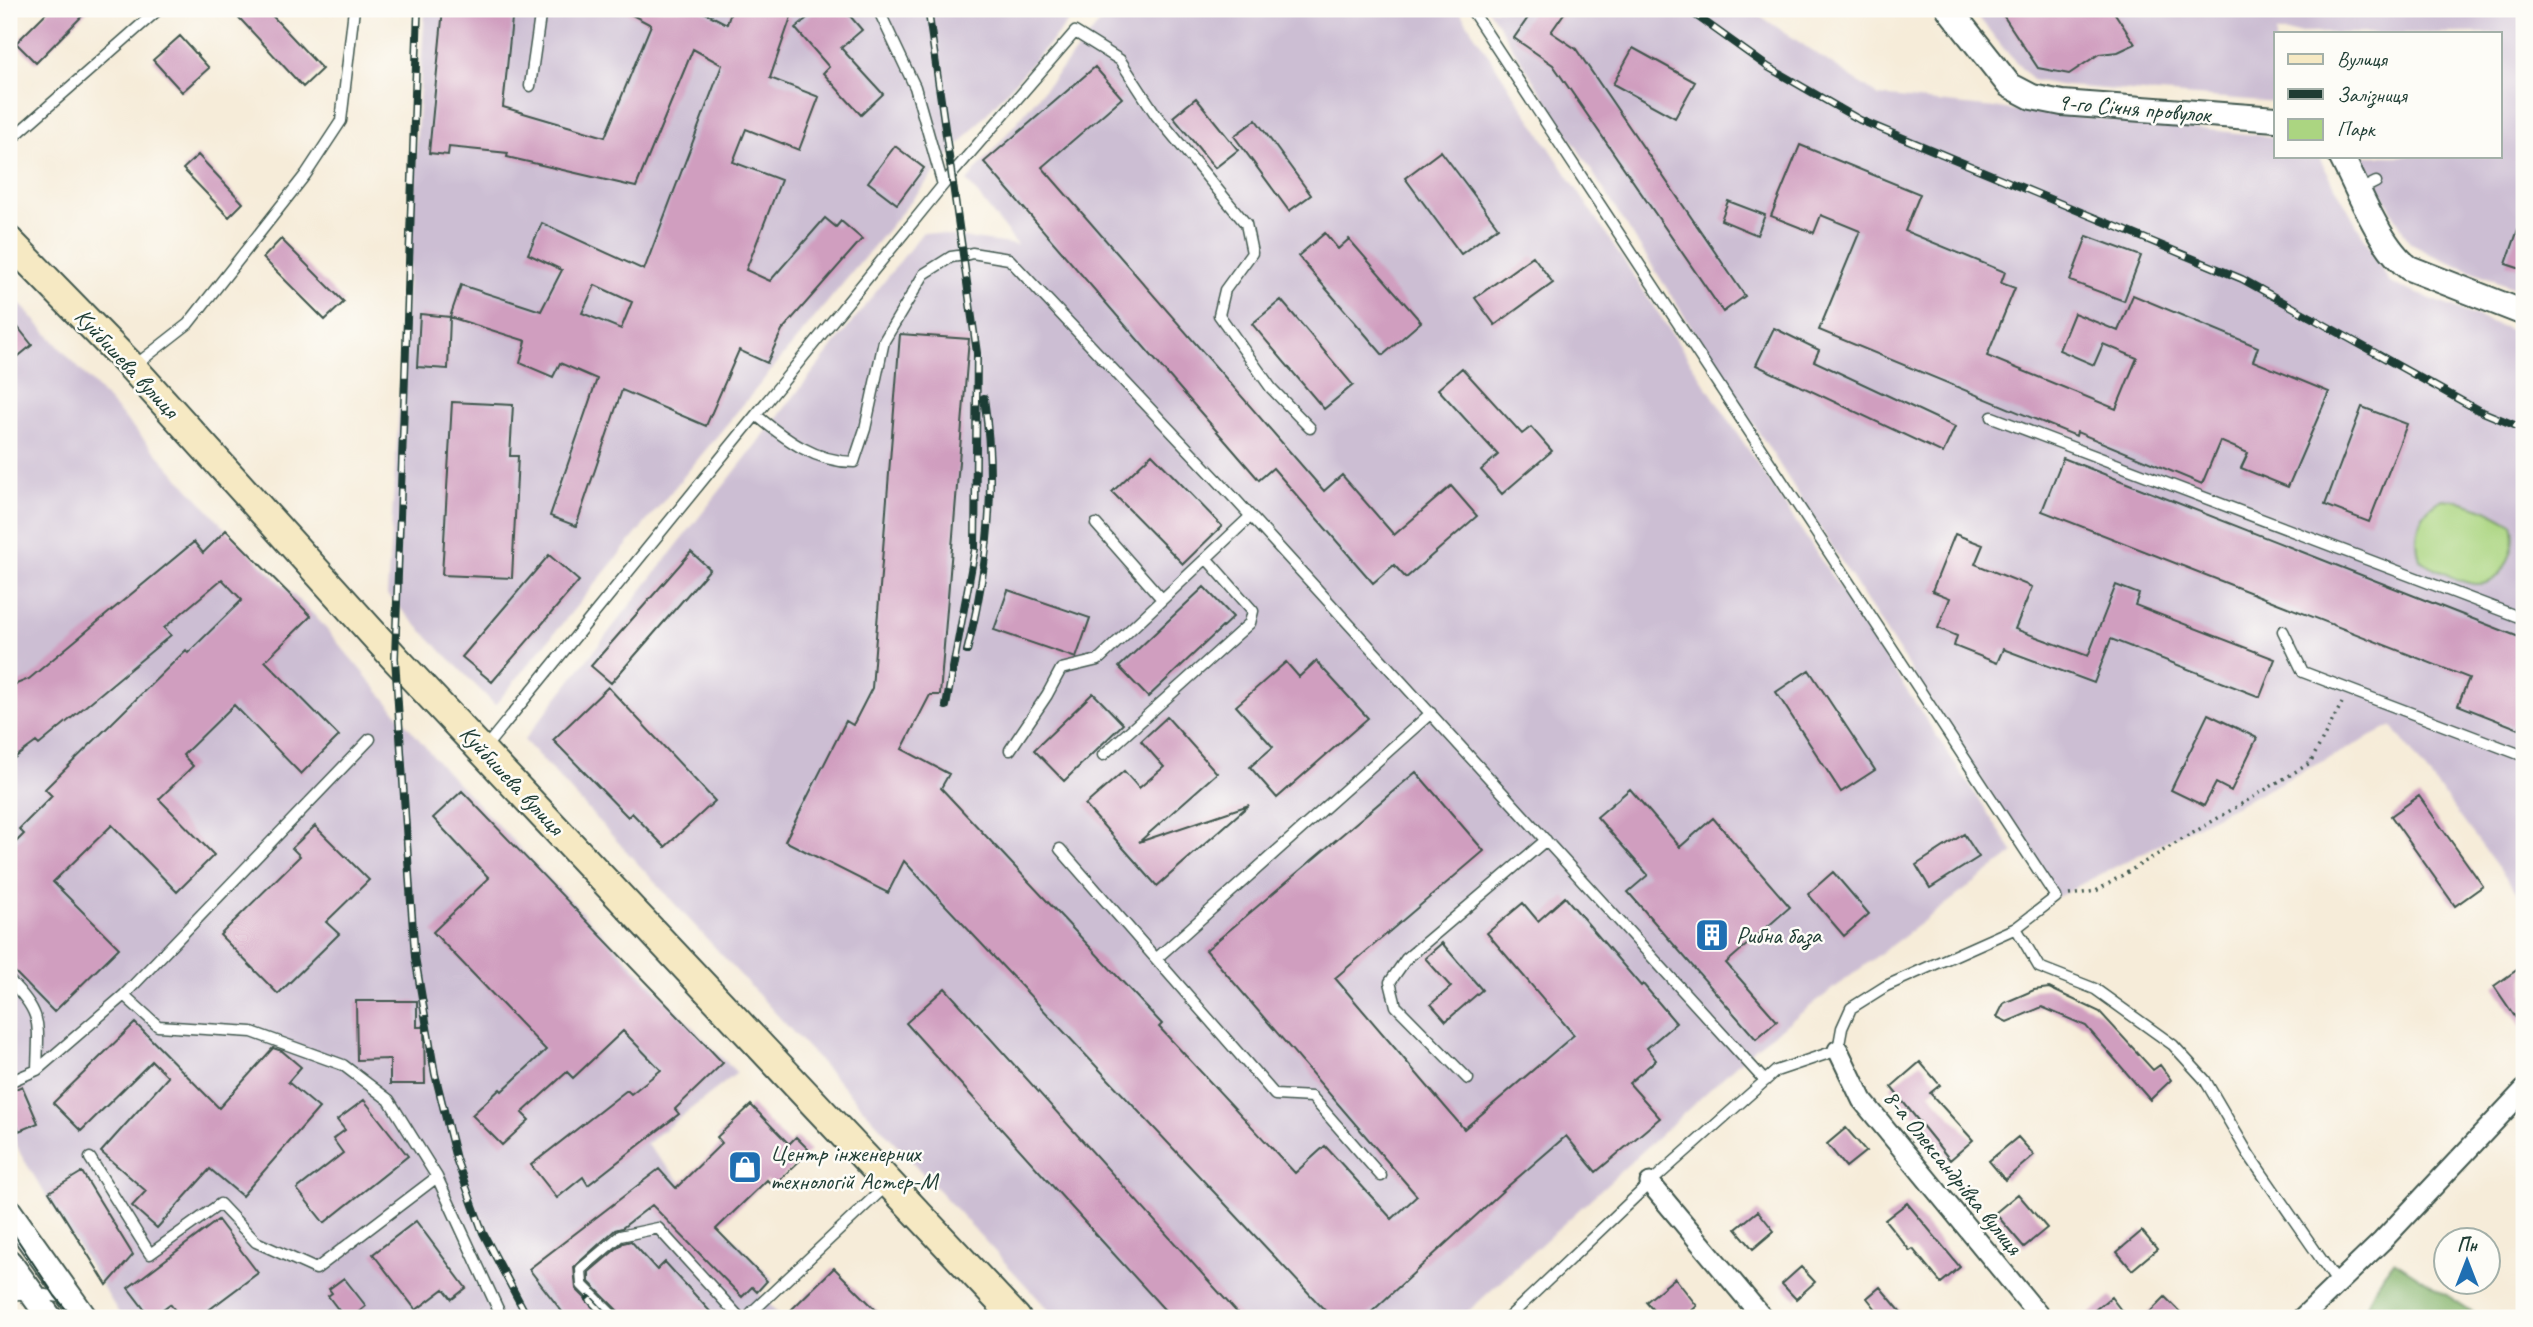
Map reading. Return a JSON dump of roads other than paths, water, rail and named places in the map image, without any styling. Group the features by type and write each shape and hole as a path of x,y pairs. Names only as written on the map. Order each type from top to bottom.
{"main road":[{"name":"Куйбишева вулиця","path":"9,240 132,367 395,658 484,749 1016,1318"}],"street":[{"name":"9-го Січня провулок","path":"1949,9 2009,85 2032,97 2062,103 2274,120"},
{"path":"2343,158 2368,186 2387,245 2398,260 2409,268 2524,313"},
{"name":"8-а Олександрівка вулиця","path":"1838,1049 1863,1100 2040,1318"},
{"path":"2302,1318 2382,1241 2524,1090"},
{"path":"1650,1183 1763,1318"},
{"path":"9,1211 68,1298 85,1318"},
{"path":"9,1262 19,1294 50,1318"}],"lane":[{"path":"9,141 159,9"},
{"path":"132,367 188,324 306,174 341,121 354,9"},
{"path":"530,86 541,9"},
{"path":"878,9 915,87 943,185"},
{"path":"1471,9 2056,897 2017,928 1886,986 1852,1008 1842,1028 1838,1049 1776,1071 1650,1183 1508,1318"},
{"path":"484,749 943,185 1075,32 1120,60 1156,115 1246,224 1252,253 1224,290 1219,315 1271,388 1310,428"},
{"path":"756,415 788,442 834,462 854,462 865,429 884,341 924,274 951,257 965,254 1009,259 1251,516 1765,1081"},
{"path":"1992,417 2524,619"},
{"path":"1010,750 1061,669 1097,660 1251,516"},
{"path":"1096,524 1162,599"},
{"path":"1103,755 1250,623 1253,611 1206,558"},
{"path":"2283,631 2303,672 2524,756"},
{"path":"1157,958 1431,713"},
{"path":"9,1082 37,1070 124,995 370,739"},
{"path":"1468,1079 1396,1006 1390,982 1406,959 1546,840"},
{"path":"1060,849 1275,1095 1312,1097 1381,1176"},
{"path":"2017,928 2039,967 2095,989 2173,1045 2205,1080 2249,1155 2337,1282"},
{"path":"9,980 26,997 38,1020 37,1070"},
{"path":"124,995 158,1026 252,1032 343,1065 389,1100 437,1177 502,1318"},
{"path":"90,1158 150,1254 220,1204 256,1242 316,1269 437,1177"},
{"path":"750,1318 752,1312 889,1183"},
{"path":"615,1318 582,1285 580,1269 620,1236 658,1228 740,1318"},
{"path":"19,1294 68,1298"}],"tram line":[{"path":"9,1227 73,1318"}],"railway":[{"path":"418,9 395,658 415,957 435,1074 456,1159 483,1233 528,1318"},
{"path":"928,9 977,353 975,549 946,706"},
{"path":"1687,9 1768,67 1860,120 2242,279 2478,410 2524,429"},
{"path":"967,651 980,588 988,525 990,462 984,398"},
{"path":"589,1299 607,1318"}],"place":[{"name":"Рибна база","path":"1712,935"},
{"name":"Центр інженерних технологій Астер-М","path":"745,1167"}]}
